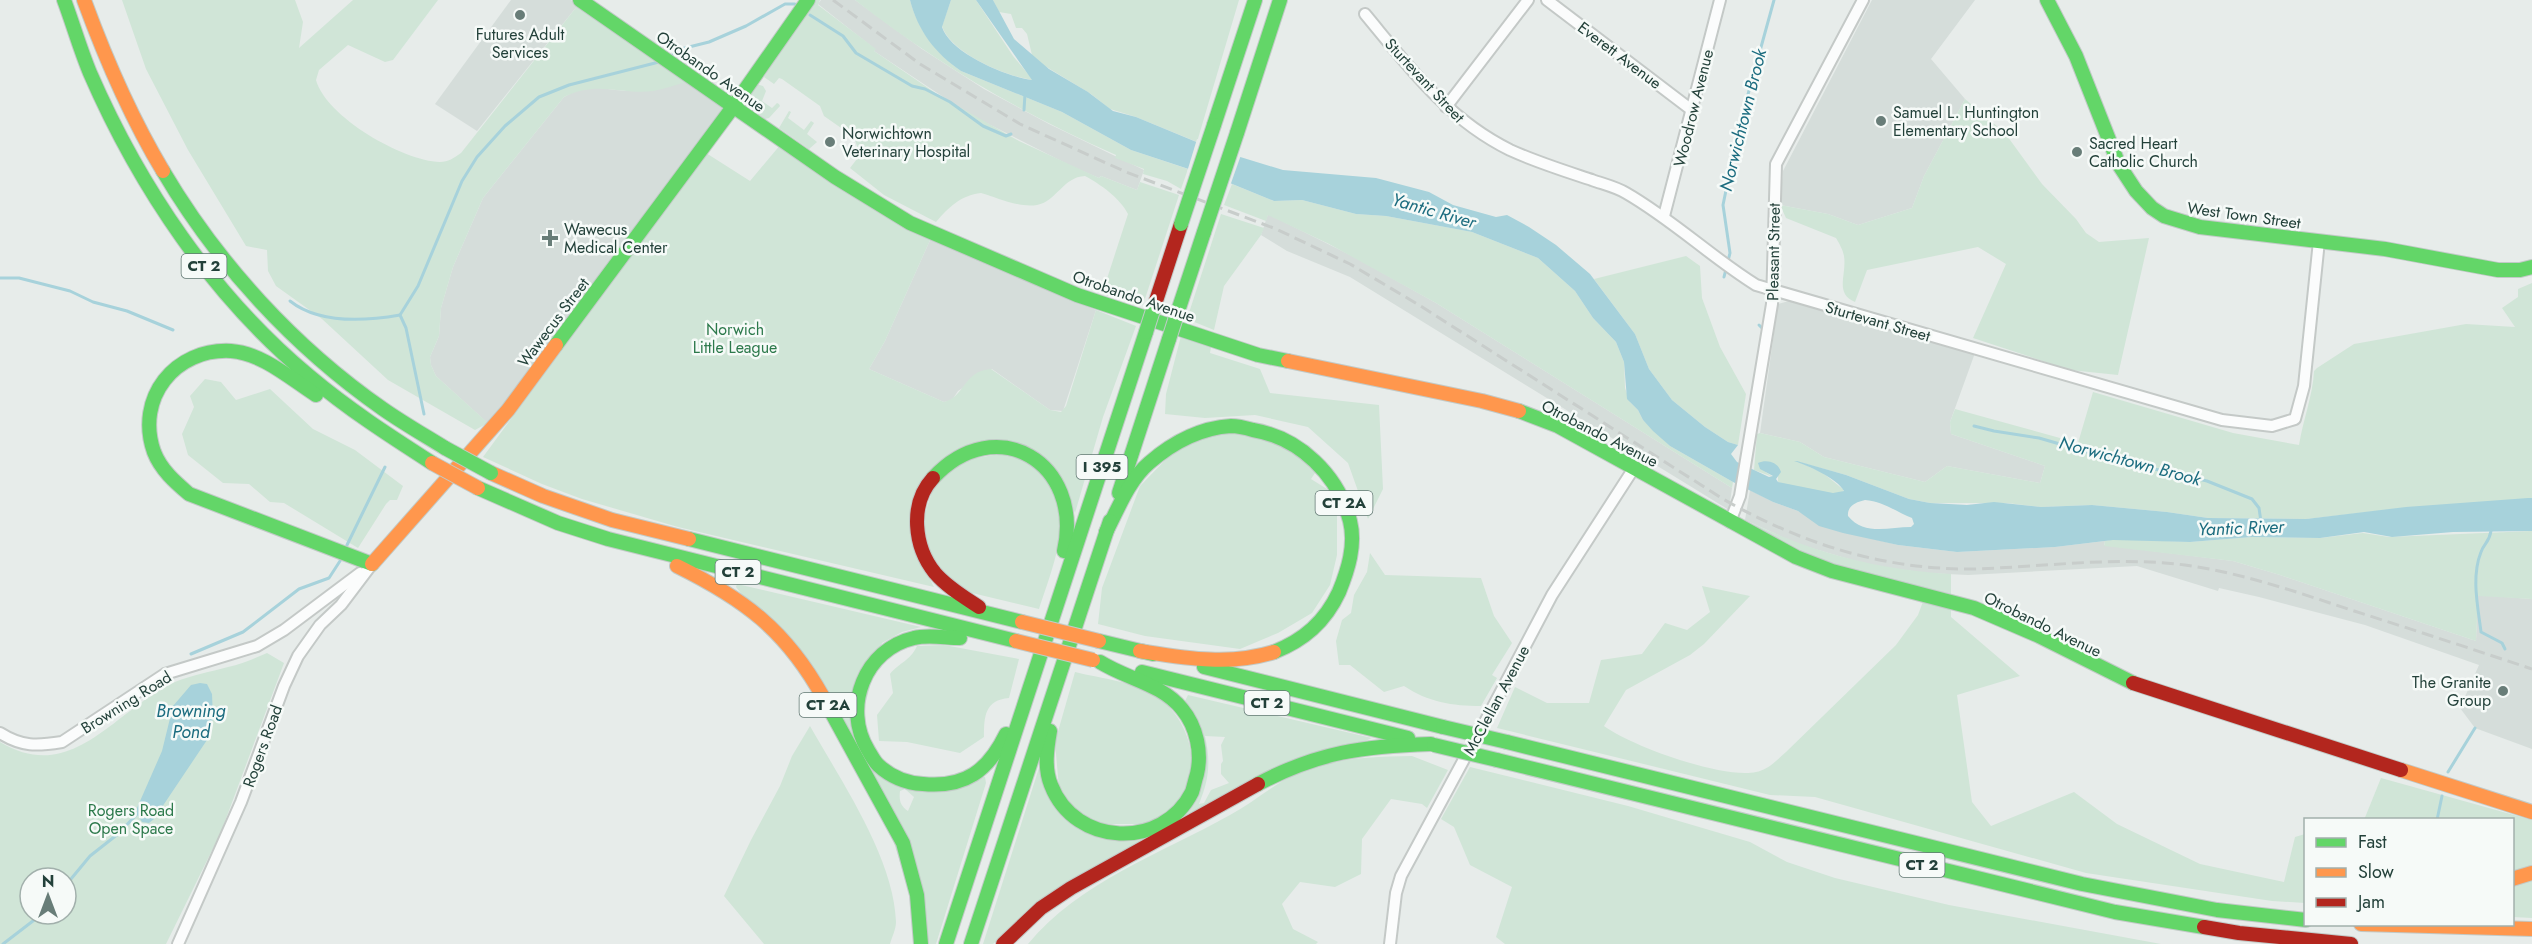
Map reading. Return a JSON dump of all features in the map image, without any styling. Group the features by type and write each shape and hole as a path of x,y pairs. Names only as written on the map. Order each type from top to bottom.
{"main road":[{"name":"CT 2","path":"64,0 88,67 112,122 146,183 184,240 230,297 278,348 325,389 385,434 478,488 558,523 631,546 2115,912 2229,932 2351,944"},
{"name":"CT 2","path":"84,0 106,62 139,132 177,196 220,255 261,302 320,359 385,410 445,448 491,473 543,496 612,520 2082,884 2177,904 2304,919"},
{"name":"Otrobando Avenue","path":"580,0 835,177 910,223 987,258 1077,295 1258,355 1482,401 1522,412 1558,426 1796,557 1832,571 1974,608 2006,621 2122,680 2532,812"},
{"name":"Wawecus Street","path":"372,564 508,410 733,107 808,0"},
{"name":"I 395","path":"946,944 1254,0"},
{"name":"I 395","path":"971,944 1280,0"},
{"name":"West Town Street","path":"2047,0 2070,43 2114,156 2125,176 2146,203 2166,216 2192,226 2405,252 2498,270 2520,270 2532,267"},
{"path":"372,564 203,500 182,489 166,475 155,457 149,434 149,418 157,391 176,368 202,354 231,351 256,358 385,434"},
{"name":"CT 2A","path":"1106,532 1130,489 1150,462 1182,439 1202,431 1222,427 1243,426 1262,429 1296,442 1327,473 1347,510 1352,543 1346,579 1329,612 1305,636 1276,651 1238,660 1140,651"},
{"path":"995,615 959,594 938,576 922,550 917,531 918,506 928,480 952,458 980,447 1005,447 1026,454 1049,472 1062,492 1068,525 1058,572 1057,603"},
{"name":"CT 2A","path":"631,546 709,581 734,596 765,621 797,655 816,684 898,833 916,888 921,944"},
{"path":"1010,639 965,639 943,635 917,636 888,648 872,662 859,686 855,709 861,741 878,765 903,781 925,786 956,784 974,776 990,760 1027,698"},
{"path":"1059,676 1047,756 1049,777 1057,798 1077,820 1102,833 1125,835 1146,831 1172,817 1191,793 1199,768 1197,739 1189,720 1172,699 1154,687 1116,674 1096,661"},
{"path":"1003,944 1041,908 1071,888 1288,768 1318,756 1352,749 1433,744"},
{"path":"2514,878 2532,873"},
{"path":"2429,926 2532,929"}],"street":[{"path":"1446,107 1528,0"},
{"name":"Everett Avenue","path":"1547,0 1693,111"},
{"name":"Woodrow Avenue","path":"1664,216 1720,0"},
{"name":"Pleasant Street","path":"1730,522 1741,489 1772,291 1774,188 1778,159 1863,0"},
{"name":"Sturtevant Street","path":"1365,14 1411,70 1446,107 1472,129 1512,150 1623,191 1664,216 1726,266 1756,285 2222,420 2272,426 2295,419 2304,386 2319,242"},
{"name":"McClellan Avenue","path":"1390,944 1396,893 1401,876 1552,595 1634,468"},
{"name":"Browning Road","path":"0,733 16,743 42,745 62,742 165,674 218,659 266,640 284,630 372,564"},
{"name":"Rogers Road","path":"178,944 241,802 284,686 298,656 320,625 341,605 372,564"}],"shaded area":[{"path":"511,0 571,0 578,5 477,131 435,104"},
{"path":"821,0 855,0 922,49 984,89 1049,124 1144,170 1137,190 1073,167 969,114 874,51 875,49 818,4"},
{"name":"Samuel L. Huntington Elementary School","path":"1872,0 1975,0 1931,59 1965,99 1924,176 1912,208 1858,225 1828,214 1780,205 1783,171"},
{"name":"Wawecus Medical Center","path":"694,80 733,107 492,427 436,376 430,357 439,336 441,308 453,267 483,198 564,97 577,90 590,87 625,91"},
{"path":"1268,214 1356,258 1436,303 1732,488 1729,510 1350,277 1287,251 1261,235"},
{"path":"931,238 1096,310 1063,411 1050,410 992,369 958,391 952,400 944,402 869,369 885,341"},
{"path":"1789,301 1975,353 1950,422 1951,434 2045,466 2040,483 1947,466 1925,482 1824,457 1800,442 1760,433 1778,304"},
{"path":"1750,490 1832,529 1898,545 1957,552 2055,547 2105,541 2104,545 2233,561 2476,641 2478,595 2532,599 2532,749 2475,728 2460,708 2479,665 2365,625 2259,597 2219,588 2218,591 2137,566 1968,575 1926,573 1869,565 1798,544 1745,520"}],"green space":[{"path":"122,0 295,0 303,22 299,48 353,0 438,0 393,60 385,62 348,45 319,70 316,80 334,108 350,122 387,145 424,160 446,161 461,153 578,5 686,82 641,92 587,89 564,97 483,198 453,267 441,308 439,336 430,357 436,376 488,423 475,430 388,380 322,319 276,286 268,271 267,250 246,246 188,150 146,69"},
{"path":"812,0 820,0 818,5 876,49 874,51 937,94 1019,141 1099,178 1101,176 1137,190 1140,182 1179,195 1143,305 1102,294 1128,214 1109,192 1085,176 1071,180 1050,199 1037,205 1016,204 981,193 967,196 945,212 936,222 884,195 850,168 860,155 854,137 824,116 820,106 782,79 779,78 774,84 764,77"},
{"path":"855,0 910,0 913,11 929,40 961,71 1062,112 1131,150 1188,169 1181,189 1167,181 1143,174 1144,169 1115,158 1116,155 1013,105 948,66"},
{"path":"951,0 976,0 1013,56 1033,80 995,69 967,54 956,45 947,36 942,26"},
{"path":"993,0 1239,0 1197,142 1110,109 1091,94 1045,66 1032,55 1027,34 1022,28 1016,28 1011,14 999,12"},
{"path":"756,84 763,86 766,91 762,101 772,108 777,103 780,106 769,118 765,119 747,104 747,99"},
{"path":"1965,99 2005,133 2042,184 2076,219 2086,233 2099,242 2149,238 2118,375 2070,370 1973,338 2006,264 1978,247 1867,270 1855,302 1845,294 1843,288 1844,256 1836,238 1786,218 1780,205 1828,214 1858,225 1912,208 1924,176"},
{"path":"789,111 791,112 788,118 804,130 811,121 814,123 807,134 817,142 809,149 779,128"},
{"name":"Norwich Little League","path":"781,144 931,238 885,341 869,369 944,402 956,395 975,374 991,369 1050,410 1061,412 1066,406 1096,310 1136,326 1103,417 1075,513 1064,483 1000,442 919,483 924,568 934,587 678,527 582,499 542,484 483,457 706,153 750,181"},
{"path":"1232,184 1274,201 1302,200 1356,214 1386,216 1472,232 1538,258 1575,291 1593,318 1616,342 1624,362 1625,388 1630,402 1638,410 1643,420 1670,446 1733,482 1732,488 1436,303 1329,244 1268,215 1266,221 1224,205"},
{"path":"1221,214 1264,228 1224,286 1214,330 1187,319"},
{"path":"1686,256 1700,266 1702,298 1720,347 1746,394 1738,445 1728,442 1705,427 1672,400 1649,369 1635,334 1594,279"},
{"path":"2532,283 2532,499 2396,509 2306,519 2208,518 2092,505 2041,507 2007,503 1930,503 1909,499 1846,475 1799,462 1823,473 1844,490 1841,493 1825,493 1785,485 1778,482 1778,476 1764,471 1773,477 1754,470 1757,434 1760,433 1800,442 1824,457 1925,482 1947,466 2040,483 2045,466 1951,434 1950,422 1955,409 2078,443 2093,392 2233,433 2299,445 2314,371 2317,368 2354,344 2466,324 2515,327 2502,308 2518,297 2518,289"},
{"path":"1181,336 1211,347 1210,353 1260,369 1270,393 1379,405 1383,489 1368,519 1348,463 1308,427 1255,415 1205,418 1165,414 1166,394"},
{"path":"205,379 221,382 236,400 270,389 313,429 355,450 403,486 397,500 390,500 386,504 358,548 284,503 270,502 249,484 223,483 188,455 182,434 194,407 190,396"},
{"path":"1218,433 1264,435 1317,470 1311,479 1327,489 1337,513 1337,555 1330,585 1312,613 1278,633 1240,649 1145,636 1098,624 1102,588 1140,486 1176,449"},
{"path":"1006,453 1036,467 1051,485 1058,502 1060,519 1056,556 1039,609 968,592 949,580 928,549 923,520 934,485 959,461"},
{"path":"1752,523 1800,543 1849,559 1899,569 1951,574 1951,594 1822,560 1774,538"},
{"path":"2532,531 2532,599 2478,596 2476,641 2233,561 2104,546 2105,541 2115,539 2190,542 2252,537 2320,538 2363,533 2389,537"},
{"path":"1370,553 1385,575 1481,578 1494,616 1512,643 1492,675 1497,678 1481,706 1441,702 1422,696 1404,686 1384,692 1350,665 1339,665 1336,641 1342,620 1351,613 1354,595 1367,572"},
{"path":"737,584 921,627 902,632 882,643 855,741 736,587"},
{"path":"1702,586 1750,596 1704,644 1690,655 1626,690 1604,726 1634,743 1700,766 1741,773 1760,771 1786,752 1896,645 1918,615 1924,599 1951,604 1951,617 2020,676 1957,695 1972,802 1991,826 2074,792 2117,824 2200,864 2284,882 2295,837 2304,834 2304,903 2272,901 2086,873 1815,797 1770,795 1497,728 1515,687 1547,703 1589,703 1601,660 1642,654 1665,623 1687,630 1710,612"},
{"path":"944,645 1019,659 1009,698 995,702 987,710 984,737 960,753 907,742 879,741 877,715 893,693 890,674 911,655 917,646"},
{"name":"Rogers Road Open Space","path":"267,653 284,663 221,832 166,944 0,944 0,742 26,753 50,755 72,749 92,739 153,694 175,682"},
{"path":"1075,672 1129,684 1149,692 1168,706 1184,729 1191,755 1188,782 1176,803 1153,824 1098,824 1073,808 1059,788 1055,742"},
{"path":"1188,695 1372,738 1178,821 1198,793 1185,701","holes":["1205,736 1225,737 1221,745 1223,761 1221,774 1229,783 1211,790 1204,803 1199,804 1208,771"]},
{"path":"810,726 864,821 886,872 893,897 896,922 890,944 764,944 724,896 780,786 792,756"},
{"path":"1412,756 1448,770 1427,808 1422,804 1391,799 1362,839 1361,874 1335,887 1300,882 1282,904 1293,929 1318,942 1316,944 1028,944 1049,922 1096,886 1230,815 1291,776 1328,763"},
{"path":"869,761 899,785 985,777 986,783 936,944 925,944","holes":["905,789 914,797 908,811 903,807 900,791"]},
{"path":"1470,767 1628,806 1750,842 1787,862 1835,878 1949,905 2161,944 1505,944 1496,937 1512,887 1470,865 1454,827 1441,819"},
{"path":"1039,768 1058,810 1146,841 1045,896 993,944 983,944"},
{"path":"2381,778 2532,820 2532,866 2514,871 2514,818 2365,818"},
{"path":"2532,878 2532,918 2514,917 2514,884"}],"water":[{"name":"Yantic River","path":"910,0 951,0 942,27 947,37 956,46 995,69 1032,80 976,0 993,0 1014,39 1049,69 1088,92 1113,111 1136,117 1211,148 1283,170 1376,178 1429,192 1453,205 1496,217 1507,215 1556,245 1590,274 1635,334 1649,369 1672,400 1705,427 1728,442 1738,445 1731,454 1737,462 1769,477 1773,476 1760,469 1758,463 1768,461 1775,464 1781,472 1776,479 1778,482 1833,493 1844,491 1829,477 1794,461 1797,461 1846,475 1909,499 1930,503 1967,505 1994,502 2041,507 2092,505 2208,518 2306,519 2406,507 2532,498 2532,531 2453,532 2392,537 2364,532 2320,538 2252,537 2190,542 2113,540 2055,547 1957,552 1898,545 1819,526 1798,511 1773,502 1733,482 1670,446 1653,431 1627,399 1624,362 1616,342 1593,318 1575,291 1538,258 1472,232 1386,216 1356,214 1302,200 1274,201 1225,181 1131,150 1062,112 961,71 936,49 923,31","holes":["1865,500 1912,518 1914,524 1911,527 1877,529 1862,526 1848,516 1853,505"]},
{"name":"Browning Pond","path":"207,684 212,694 213,718 207,740 154,819 149,823 142,822 137,814 137,808 162,751 173,706 191,685"}],"pier":[{"path":"1197,139 1241,155 1230,186 1187,172"}],"waterway":[{"name":"Norwichtown Brook","path":"1724,277 1730,253 1723,205 1739,127 1774,0"},
{"path":"670,57 681,49 709,42 746,26 785,4 795,4"},
{"path":"810,15 843,36 856,53 912,86 925,89 950,102 983,126 1006,136 1011,134"},
{"path":"424,414 406,328 400,315 418,286 462,181 477,157 505,126 539,97 569,85 659,62"},
{"path":"1024,110 1025,94"},
{"path":"0,278 19,278 70,291 93,302 127,311 173,330"},
{"path":"290,301 315,314 343,319 373,319 400,315"},
{"name":"Norwichtown Brook","path":"1759,325 1763,329"},
{"name":"Norwichtown Brook","path":"1974,426 2039,438 2115,460 2207,481 2252,499 2259,508 2261,522"},
{"path":"347,545 385,467"},
{"path":"2491,531 2482,549 2476,572 2477,602 2481,632 2502,643 2505,649"},
{"path":"191,654 243,632 299,589 329,578 340,561"},
{"path":"2448,772 2475,728"},
{"path":"2437,818 2442,796"},
{"path":"78,870 90,856 118,834 139,812"},
{"path":"3,944 26,926"}],"railway":[{"path":"833,0 920,64 1020,124 1126,172 1276,229 1350,264 1419,305 1723,499 1752,515 1812,541 1875,559 1940,568 1973,569 2132,562 2206,568 2290,590 2532,669"}],"traffic: fast":[{"path":"64,0 90,73 132,158 182,238 211,275 241,311 309,376 354,411 432,463"},
{"path":"580,0 835,177 910,223 1077,295 1258,355 1288,361"},
{"path":"556,345 733,107 808,0"},
{"path":"1214,125 1255,0"},
{"path":"1237,133 1280,0"},
{"path":"2047,0 2076,56 2119,165 2136,191 2152,208 2164,216 2200,227 2385,249 2498,270 2520,270 2532,267"},
{"path":"1181,224 1214,125"},
{"path":"1204,232 1237,133"},
{"path":"163,171 208,239 233,271 289,331 350,385 445,448"},
{"path":"1177,314 1204,232"},
{"path":"1146,332 1154,307"},
{"path":"1169,339 1177,314"},
{"path":"946,944 1146,332"},
{"path":"1119,493 1169,339"},
{"path":"316,395 254,356 231,351 211,352 193,358 177,367 164,380 155,396 150,413 150,432 154,452 164,470 189,494 372,564"},
{"path":"1519,411 1558,426 1796,557 1832,571 1974,608 2039,636 2133,683"},
{"path":"1106,532 1124,495 1142,470 1167,449 1197,433 1220,427 1239,427 1270,434 1301,450 1315,461 1336,488 1350,521 1352,548 1339,592 1327,612 1304,636 1274,652"},
{"path":"445,448 491,473"},
{"path":"933,478 958,458 983,448 1007,448 1030,456 1048,471 1061,493 1067,520 1064,551"},
{"path":"478,488 558,523 608,539 1016,641"},
{"path":"971,944 1110,521"},
{"path":"689,539 1022,622"},
{"path":"960,638 931,636 914,638 897,644 882,654 871,667 858,699 857,716 868,750 878,765 899,779 938,785 963,780 974,774 991,758 1006,734"},
{"path":"1099,641 1153,654"},
{"path":"1050,731 1047,772 1051,785 1063,805 1079,820 1099,830 1120,834 1141,832 1161,824 1179,811 1192,792 1199,758 1195,732 1187,716 1165,694 1100,662"},
{"path":"1204,667 1443,727"},
{"path":"1142,672 1408,738"},
{"path":"823,697 903,843 917,895 921,944"},
{"path":"1443,727 1507,742"},
{"path":"1507,742 2082,884 2217,910 2304,920"},
{"path":"1258,784 1301,765 1342,753 1363,749 1431,744"},
{"path":"1434,745 1497,760"},
{"path":"1497,760 2115,912 2204,927"}],"traffic: slow":[{"path":"84,0 119,87 163,171"},
{"path":"372,564 508,410 556,345"},
{"path":"1288,361 1482,401 1519,411"},
{"path":"432,463 478,488"},
{"path":"491,473 543,496 612,520 689,539"},
{"path":"677,566 723,591 761,619 794,653 823,697"},
{"path":"1022,622 1099,641"},
{"path":"1016,641 1093,660"},
{"path":"1140,651 1224,660 1274,652"},
{"path":"2401,770 2532,812"},
{"path":"2514,878 2532,873"},
{"path":"2429,926 2532,929"}],"traffic: jam":[{"path":"1154,307 1181,224"},
{"path":"933,478 925,488 918,513 917,526 922,551 940,578 979,607"},
{"path":"2133,683 2401,770"},
{"path":"1003,944 1041,908 1071,888 1258,784"},
{"path":"2204,927 2239,933 2351,944"}],"place":[{"name":"Futures Adult Services","path":"520,15"},
{"name":"Samuel L. Huntington Elementary School","path":"1881,121"},
{"name":"Norwichtown Veterinary Hospital","path":"830,142"},
{"name":"Sacred Heart Catholic Church","path":"2077,152"},
{"name":"Wawecus Medical Center","path":"550,238"},
{"name":"The Granite Group","path":"2503,691"}]}
